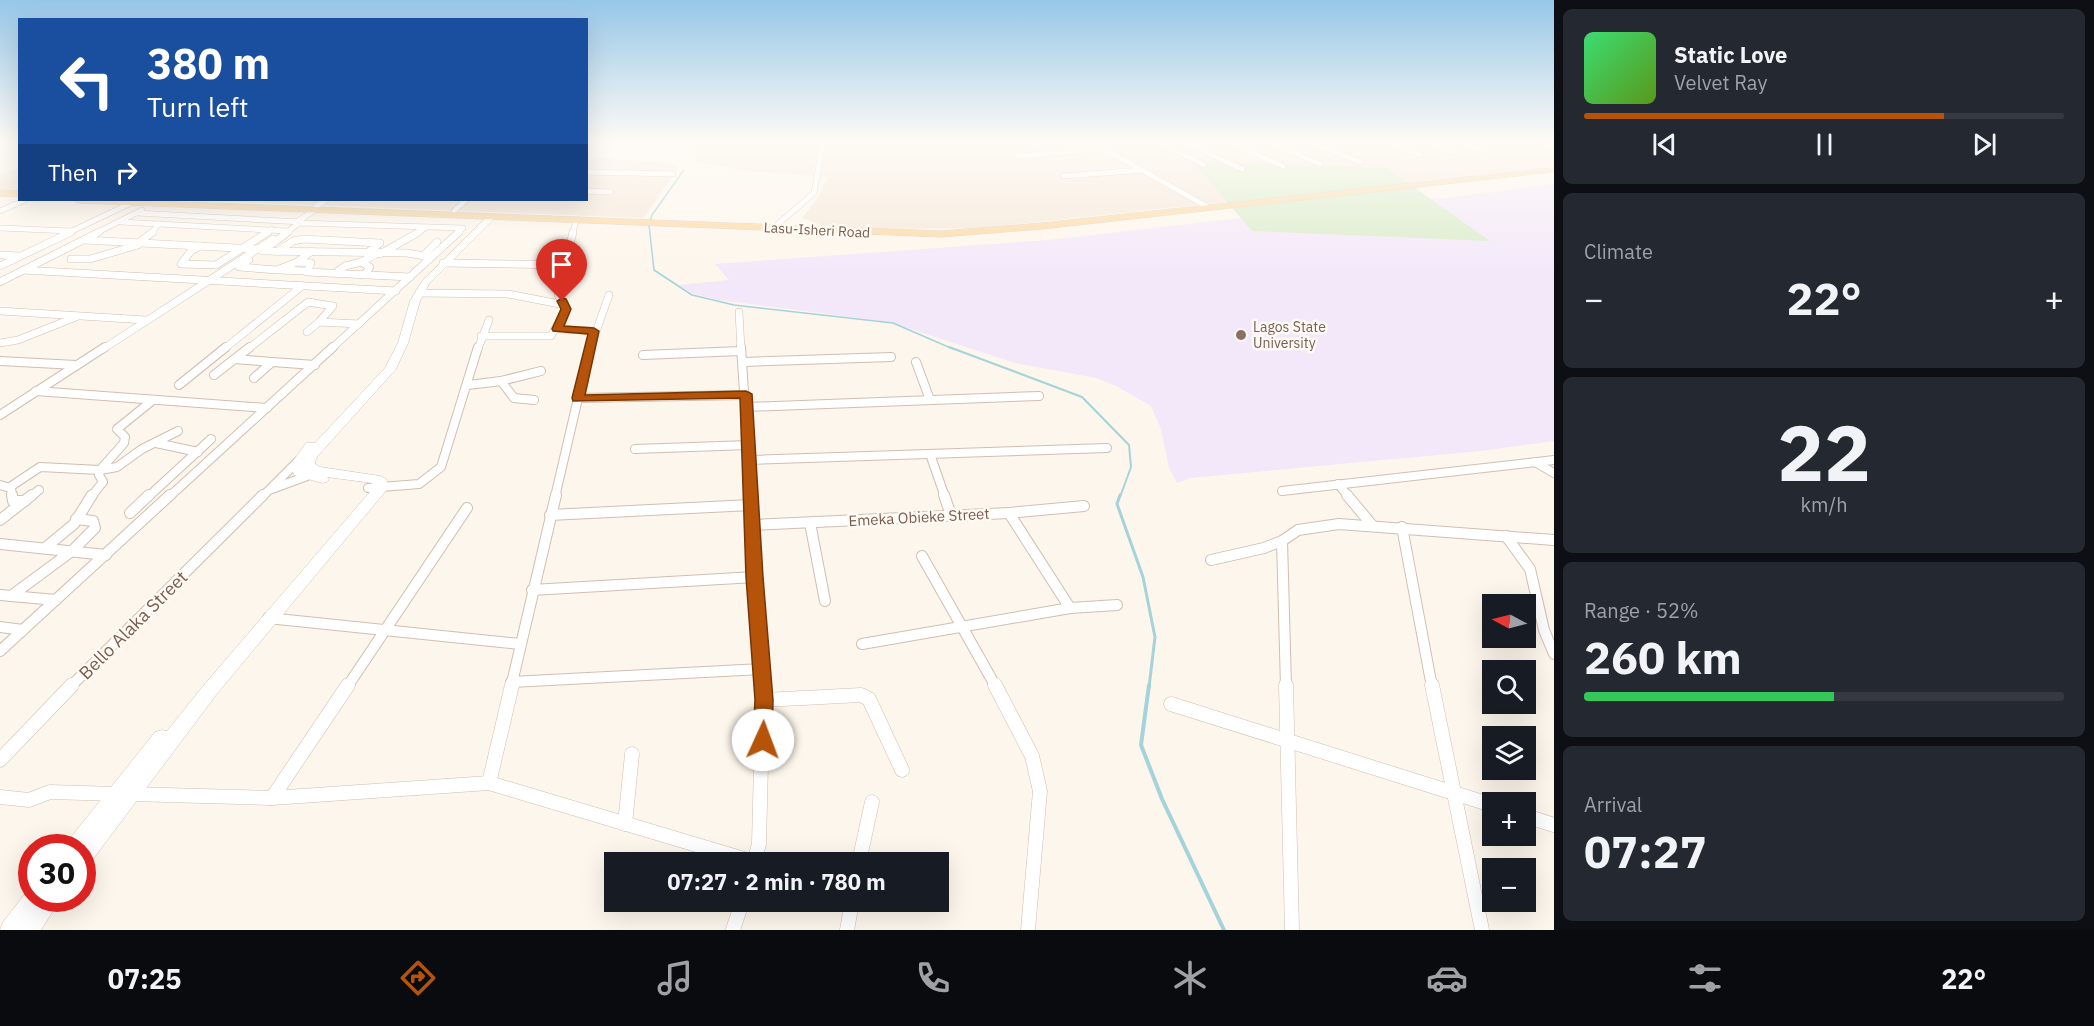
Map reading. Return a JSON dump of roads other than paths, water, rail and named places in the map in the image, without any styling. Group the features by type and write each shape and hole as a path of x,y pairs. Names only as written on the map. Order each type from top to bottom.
{"main road":[{"name":"Lasu-Isheri Road","path":"173,201 576,220 940,230 1011,226 1401,185"},
{"name":"Lasu-Isheri Road","path":"317,208 454,211 898,234 974,232 1402,185"},
{"path":"0,194 18,195"},
{"name":"Lasu-Isheri Road","path":"106,201 146,201"}],"street":[{"path":"778,224 810,200 816,185"},
{"path":"1170,185 1206,206"},
{"path":"588,191 611,192"},
{"path":"0,211 23,201"},
{"path":"0,282 156,201"},
{"path":"0,415 287,231 325,201"},
{"path":"454,211 465,201"},
{"path":"0,266 134,202"},
{"path":"137,213 463,228 433,259"},
{"path":"0,651 199,472 410,277 491,216"},
{"path":"489,320 481,336 468,385 441,467 419,484 375,487 358,482 307,476 299,472 298,461 384,369 393,355 411,301 421,283 491,216"},
{"path":"481,336 550,337 557,329 566,309 558,295 576,220"},
{"path":"314,222 299,223 268,247 259,249 239,267 410,277"},
{"path":"116,223 287,231"},
{"path":"93,240 119,226 116,223"},
{"path":"71,259 97,258 141,243 159,224"},
{"path":"377,242 381,235 378,231 383,225"},
{"path":"338,271 346,265 364,263 374,254 427,227"},
{"path":"0,228 72,231"},
{"path":"201,245 191,251 181,264 212,266 272,229"},
{"path":"277,252 293,241 303,239 377,242"},
{"path":"82,240 201,245 277,252 314,251 565,265"},
{"path":"277,270 297,262 331,241"},
{"path":"374,254 380,244 377,242"},
{"path":"96,835 124,794 257,617 381,482 375,479 316,471 308,465 308,462 315,449 390,369 403,343 437,242"},
{"path":"0,255 20,256"},
{"path":"297,262 311,263 306,271"},
{"path":"364,263 370,267 364,275"},
{"path":"23,270 396,291"},
{"path":"179,385 302,286"},
{"path":"419,293 508,294 565,305"},
{"path":"489,783 594,331 609,296"},
{"path":"214,375 308,302 333,306 333,309 307,332"},
{"path":"0,311 146,320"},
{"path":"739,312 747,407 754,577 764,700 759,844 757,852"},
{"path":"0,343 18,340 48,326 80,316"},
{"path":"319,322 359,324"},
{"path":"557,329 594,331"},
{"path":"643,354 741,351"},
{"path":"743,362 891,357"},
{"path":"235,359 315,365"},
{"path":"0,361 76,365"},
{"path":"254,378 272,362"},
{"path":"916,362 930,400"},
{"path":"468,385 501,381 541,371"},
{"path":"501,381 514,399 534,400"},
{"path":"36,391 267,408"},
{"path":"578,398 746,394"},
{"path":"747,407 1039,396"},
{"path":"45,548 74,524 104,482 99,475 100,470 124,443 125,437 117,429 153,400"},
{"path":"25,501 13,501 5,486 40,467 100,470 122,465 156,442 178,431"},
{"path":"130,513 211,439"},
{"path":"156,442 198,452"},
{"path":"635,449 749,445"},
{"path":"750,460 1107,448"},
{"path":"930,454 951,515"},
{"path":"1282,491 1554,460"},
{"name":"Bello Alaka Street","path":"0,760 105,651 298,461"},
{"path":"1535,462 1554,473"},
{"path":"177,471 199,472"},
{"name":"Bello Alaka Street","path":"267,491 307,476"},
{"path":"1338,484 1372,525"},
{"path":"88,834 124,794 375,487"},
{"path":"0,520 39,490"},
{"path":"550,515 751,505"},
{"name":"Emeka Obieke Street","path":"753,525 1009,513 1084,506"},
{"path":"272,798 467,508"},
{"path":"1009,513 1071,608"},
{"path":"6,596 72,551 95,528 93,521 76,519"},
{"path":"810,523 825,601"},
{"path":"1211,560 1246,554 1282,541 1298,530 1317,526 1372,525 1554,540"},
{"path":"1402,527 1482,930"},
{"path":"1506,536 1530,569 1544,630 1554,654"},
{"path":"1282,541 1292,930"},
{"path":"0,544 106,555"},
{"path":"922,556 964,627 1032,756 1040,790 1028,930"},
{"path":"532,590 754,577"},
{"path":"6,596 56,600"},
{"path":"862,644 1071,608 1117,605"},
{"path":"268,618 383,632 520,644"},
{"path":"0,627 23,630"},
{"path":"511,682 762,669"},
{"path":"764,700 861,694 869,699 902,770"},
{"path":"1171,704 1286,738 1482,802"},
{"path":"625,824 632,754"},
{"path":"0,797 29,800 50,792 272,798 489,783 720,852"},
{"path":"861,852 872,802"},
{"path":"1536,819 1554,825"},
{"path":"11,930 25,912"},
{"path":"27,930 40,912"},
{"path":"734,930 739,912"},
{"path":"847,930 850,912"}],"waterway":[{"path":"673,185 652,215 649,225 654,270 692,295 734,305 893,323 953,349"},
{"path":"949,347 1082,397 1129,445 1131,467 1120,497"},
{"path":"1120,495 1117,504 1143,577 1155,637 1149,687"},
{"path":"1149,685 1141,745 1162,799 1224,930"}],"place":[{"name":"Lagos State University","path":"1241,335"}]}
